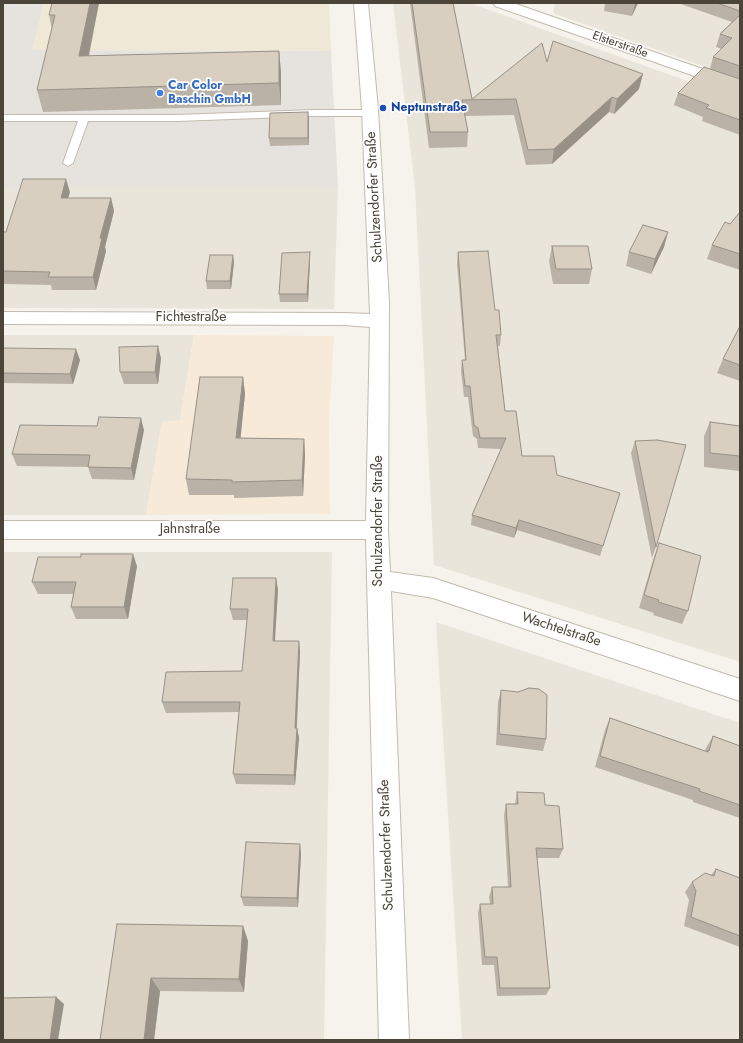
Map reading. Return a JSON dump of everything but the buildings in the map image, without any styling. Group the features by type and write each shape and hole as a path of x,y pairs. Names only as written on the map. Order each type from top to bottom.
{"street":[{"name":"Schulzendorfer Straße","path":"361,3 370,113 380,302 377,530 394,1040"},
{"name":"Elsterstraße","path":"500,3 533,9 740,87"},
{"name":"Fichtestraße","path":"3,318 336,318 380,321"},
{"name":"Jahnstraße","path":"3,530 377,530"},
{"name":"Wachtelstraße","path":"379,580 433,588 740,690"}],"lane":[{"path":"3,118 370,113"},
{"path":"68,163 84,118"}],"shaded area":[{"path":"3,3 44,3 33,50 331,51 338,187 3,187"},
{"path":"44,3 329,3 331,51 32,50"},
{"path":"393,3 470,3 740,100 740,662 434,565 415,188"},
{"path":"555,3 740,3 740,79 555,14 553,12"},
{"path":"3,187 338,187 334,309 3,308"},
{"path":"3,335 194,335 180,421 162,422 146,515 3,515"},
{"path":"194,335 334,336 329,418 330,514 146,515 162,422 180,420"},
{"path":"3,552 332,552 324,1040 3,1040"},
{"path":"436,622 740,723 740,1040 462,1040"}],"place":[{"name":"Car Color Baschin GmbH","path":"160,93"},
{"name":"Neptunstraße","path":"383,108"}]}
